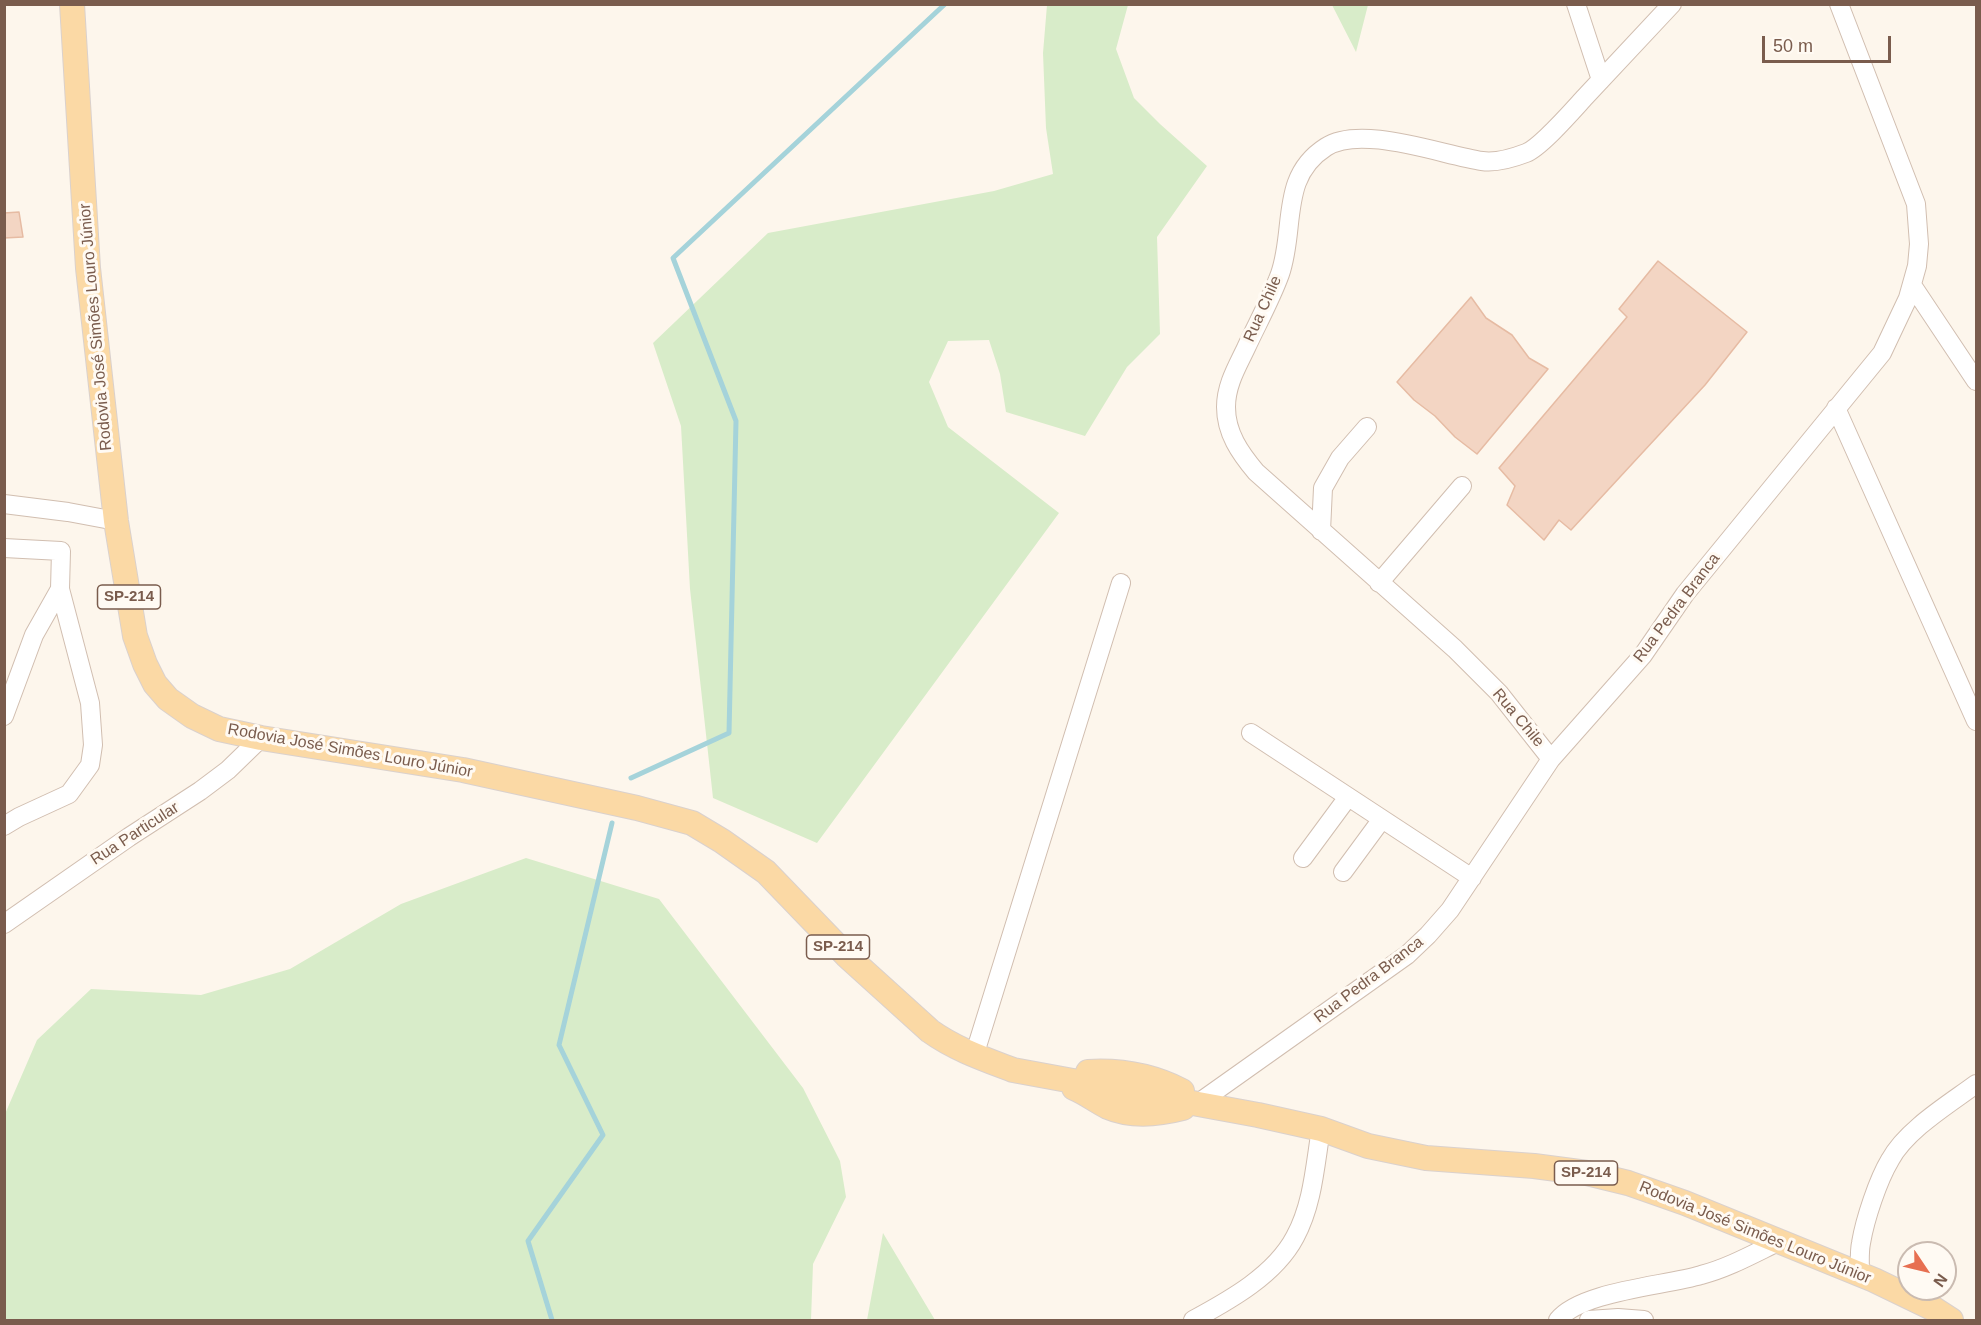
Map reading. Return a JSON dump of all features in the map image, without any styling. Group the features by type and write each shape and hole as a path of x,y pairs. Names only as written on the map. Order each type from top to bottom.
{"main road":[{"name":"Rodovia José Simões Louro Júnior","path":"72,4 88,268 116,521 135,636 155,684 168,699 192,716 219,729 261,738 463,770 637,808 692,823 766,872 846,955 945,1042 1012,1070 1045,1076 1080,1090 1110,1108 1138,1113 1163,1113 1197,1104 1321,1129 1368,1146 1426,1158 1534,1166 1587,1173 1628,1183 1685,1203 1860,1275 1934,1309 1951,1320"},
{"name":"Rodovia José Simões Louro Júnior","path":"1045,1076 1105,1071 1145,1076 1187,1094 1197,1104"}],"street":[{"path":"1576,4 1601,80"},
{"name":"Rua Chile","path":"1551,759 1499,693 1455,649 1256,472 1239,452 1227,426 1226,407 1229,384 1280,273 1288,238 1294,189 1302,170 1314,156 1329,145 1367,138 1484,161 1529,152 1562,122 1672,4"},
{"name":"Rua Pedra Branca","path":"1197,1104 1407,955 1428,935 1450,910 1551,759 1643,655 1685,594 1882,353 1908,298 1917,266 1919,244 1916,204 1839,4"},
{"path":"1912,285 1977,381"},
{"path":"1836,408 1977,721"},
{"path":"1321,531 1323,488 1340,458 1367,428"},
{"path":"1379,583 1462,486"},
{"path":"4,504 116,521"},
{"path":"4,549 61,551 60,588 90,703 93,745 90,765 69,794 4,826"},
{"path":"974,1056 1121,583"},
{"path":"4,716 34,635 60,588"},
{"path":"1251,733 1472,878"},
{"name":"Rua Particular","path":"4,924 129,837 200,791 228,770 261,738"},
{"path":"1303,858 1348,797"},
{"path":"1343,872 1382,819"},
{"path":"1860,1275 1861,1244 1868,1217 1890,1159 1923,1124 1977,1084"},
{"path":"1193,1320 1250,1285 1280,1258 1295,1237 1306,1211 1321,1129"},
{"path":"1558,1320 1571,1309 1587,1302 1630,1290 1702,1275 1778,1242"},
{"path":"1589,1320 1618,1318 1644,1320"}],"green space":[{"path":"1047,5 1128,5 1116,49 1134,98 1207,166 1157,237 1160,334 1127,367 1085,436 1006,412 1000,374 989,340 948,341 929,382 948,427 1059,513 817,843 713,798 690,589 681,426 653,343 768,233 994,191 1053,174 1046,128 1043,53"},
{"path":"1332,5 1368,5 1356,52"},
{"path":"526,858 659,899 803,1088 840,1161 846,1197 813,1264 811,1320 5,1320 5,1114 37,1040 91,989 201,995 290,969 401,904"},
{"path":"883,1233 935,1320 867,1320"}],"building":[{"path":"19,212 23,237 4,238 4,213"},
{"path":"1658,261 1747,332 1705,385 1571,530 1559,520 1544,540 1507,505 1515,486 1499,468 1627,317 1619,309"},
{"path":"1471,297 1486,318 1512,335 1529,358 1548,369 1477,454 1455,437 1397,382"}],"waterway":[{"path":"631,778 729,733 736,421 673,258 945,4"},
{"path":"552,1320 528,1241 603,1135 559,1045 612,823"}]}
